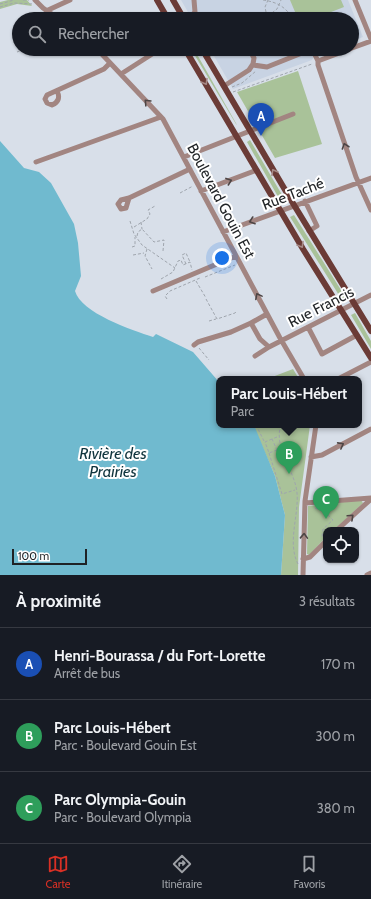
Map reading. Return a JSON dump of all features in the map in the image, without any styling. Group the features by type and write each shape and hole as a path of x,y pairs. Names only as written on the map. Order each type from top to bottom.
{"main road":[{"path":"156,0 164,12"},
{"path":"173,0 180,12"},
{"path":"189,56 281,211 371,358"},
{"path":"206,56 294,206 371,331"}],"street":[{"path":"33,2 46,11 70,0"},
{"path":"194,0 195,12"},
{"path":"355,0 371,40 359,45"},
{"name":"Boulevard Gouin Est","path":"104,56 161,117 267,314 302,376"},
{"path":"121,74 149,56"},
{"path":"224,86 246,72 253,65 253,56"},
{"path":"253,65 267,67 294,56"},
{"path":"316,56 358,182 371,210"},
{"path":"318,61 332,56"},
{"path":"58,90 103,70 110,63"},
{"path":"184,158 250,130 257,130 293,114"},
{"path":"36,162 161,117"},
{"path":"129,198 190,169"},
{"path":"202,191 257,170"},
{"name":"Rue Taché","path":"223,232 371,178"},
{"path":"305,201 318,226 309,231"},
{"path":"153,291 236,256"},
{"name":"Rue Francis","path":"254,356 371,295"},
{"path":"194,345 251,323 267,314"},
{"path":"251,323 260,339 269,347"},
{"path":"308,327 322,354 357,335"},
{"path":"344,376 371,362"},
{"path":"303,575 305,503 316,428"},
{"path":"311,457 320,455 371,429"},
{"path":"305,503 371,498"},
{"path":"341,527 371,498"},
{"path":"303,559 310,557 323,542"},
{"path":"367,575 371,573"}],"path":[{"path":"0,4 14,0"},
{"path":"23,0 29,0"},
{"path":"263,0 274,2 288,12"},
{"path":"266,12 265,7 268,0"},
{"path":"273,12 280,5 282,0"},
{"path":"0,7 14,3 33,2"},
{"path":"234,91 312,64"},
{"path":"232,87 242,82 257,70"},
{"path":"180,193 194,186"},
{"path":"133,228 148,217 150,214 148,210 155,206"},
{"path":"130,221 136,236 142,245 175,268"},
{"path":"141,222 142,229 154,242 164,240 163,250"},
{"path":"132,247 135,246 136,236 142,229"},
{"path":"147,248 145,253 152,269"},
{"path":"133,254 145,253"},
{"path":"161,279 171,274 178,261 181,260 180,258 183,257 182,255 186,253 193,272"},
{"path":"183,257 186,264"},
{"path":"181,260 183,265 190,262"},
{"path":"205,276 236,264"},
{"path":"195,276 217,319"},
{"path":"167,299 165,296 170,291 200,278"},
{"path":"209,320 217,319 237,311"},
{"path":"194,345 209,360"},
{"path":"258,428 265,442 282,494 296,490"},
{"path":"280,428 278,436 293,476 297,496 294,538 298,564"},
{"path":"265,442 278,436"},
{"path":"272,438 277,450"},
{"path":"269,453 282,449"},
{"path":"313,505 317,510 324,512 333,520 325,527"}],"shaded area":[{"path":"181,0 348,0 353,12 188,12"},
{"path":"359,27 363,37 359,38"},
{"path":"214,56 314,56 312,60 233,89"}],"green space":[{"path":"8,0 27,0 32,6 17,4 0,9 0,2"},
{"path":"290,0 341,0 344,7 331,12 295,12"},
{"path":"195,56 198,56 237,125"},
{"path":"298,71 322,144 275,158 237,92"},
{"path":"250,140 285,200 281,202 247,142"},
{"path":"294,215 346,298 342,300 290,217"},
{"path":"355,313 371,341 371,349 351,315"},
{"path":"293,369 297,376 275,376"},
{"path":"254,428 310,428 299,507 298,575 281,575 285,515 275,476"},
{"path":"361,500 363,503 337,527 323,527 323,540 309,555 307,554 308,506"}],"water":[{"name":"Rivière des Prairies","path":"0,141 24,168 39,172 51,183 74,224 78,243 81,276 75,291 79,299 108,320 153,337 156,334 193,352 216,379 216,428 255,428 275,476 285,515 281,575 0,575"}],"place":[{"name":"Henri-Bourassa / du Fort-Lorette","path":"261,136"},
{"name":"Parc Louis-Hébert","path":"289,474"},
{"name":"Parc Olympia-Gouin","path":"326,519"}]}
